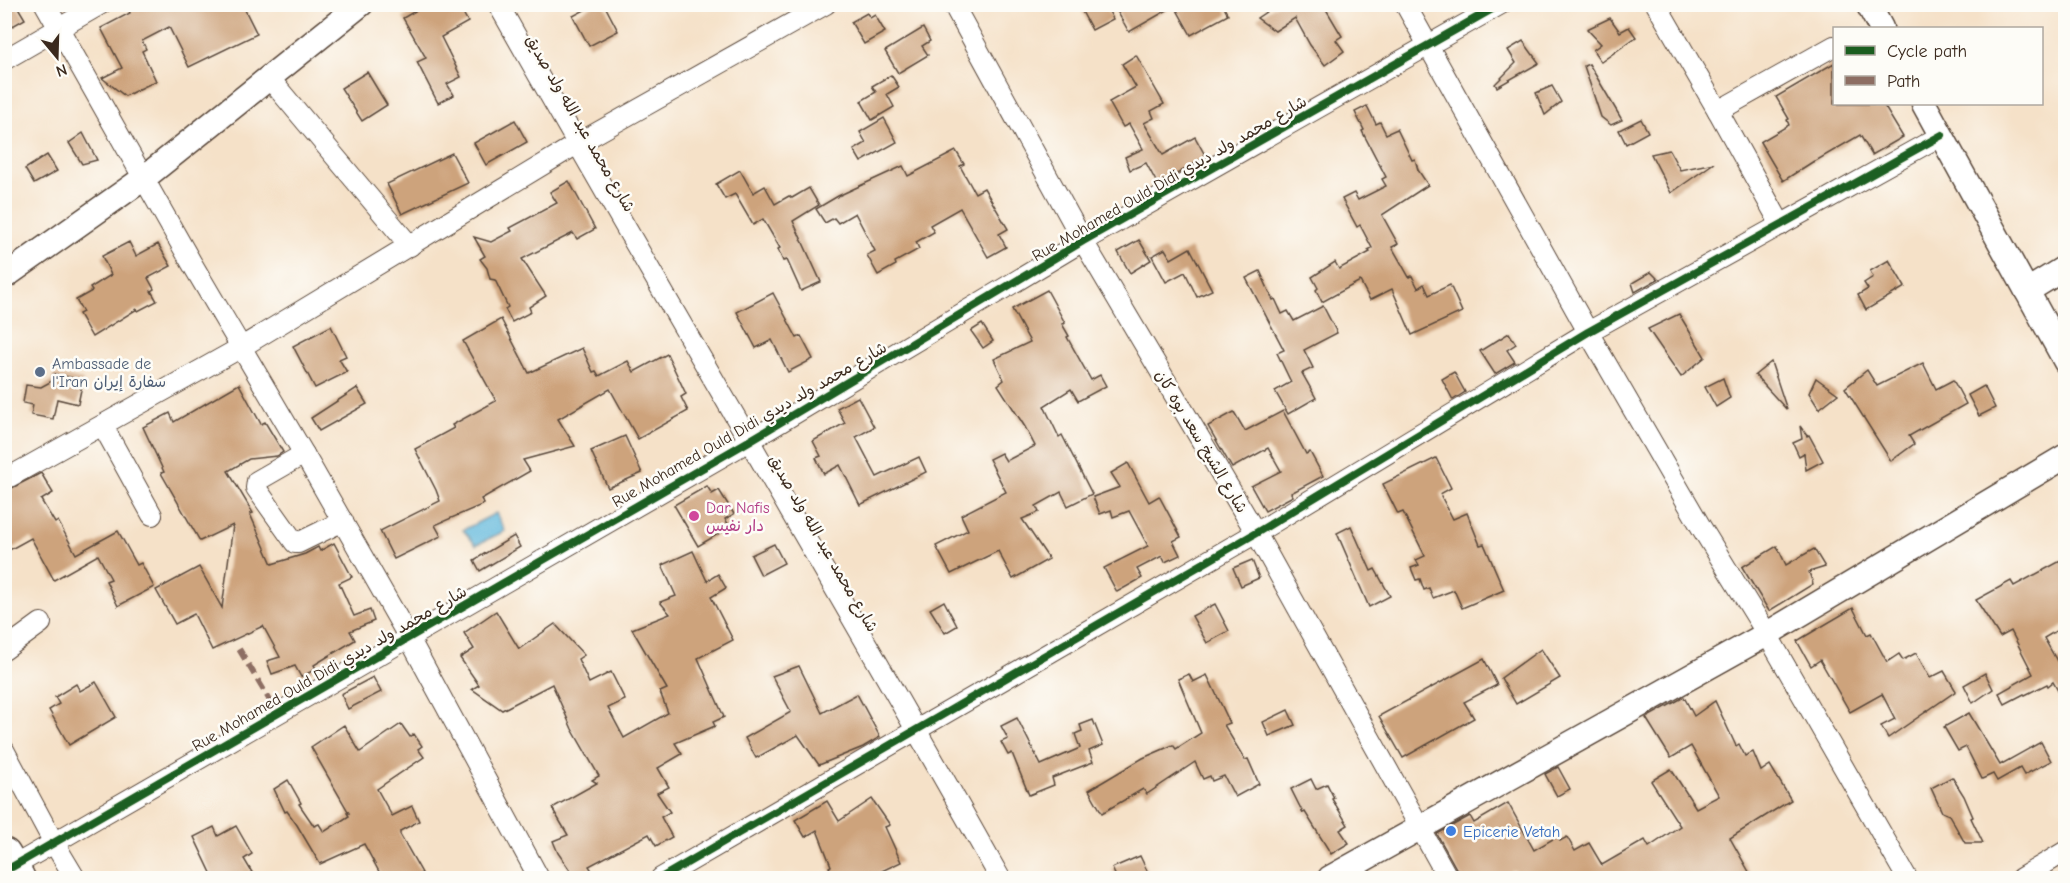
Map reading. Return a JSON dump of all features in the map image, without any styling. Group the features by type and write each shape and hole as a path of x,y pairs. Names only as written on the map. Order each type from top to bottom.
{"street":[{"path":"45,4 240,348 343,521 539,879"},
{"path":"4,60 101,4"},
{"path":"4,277 144,178 362,4"},
{"name":"شارع محمد عبد الله ولد صديق","path":"498,4 1000,879"},
{"path":"4,480 240,348 577,144 826,4"},
{"name":"شارع الشيخ سعد بوه كان","path":"953,4 1083,241 1256,533 1448,879"},
{"path":"1406,4 1588,332 1701,527 1767,634 1907,879"},
{"name":"Rue Mohamed Ould Didi شارع محمد ولد ديدي","path":"12,867 749,441 1083,241 1501,4"},
{"path":"1656,4 1781,225"},
{"path":"1718,111 1833,47"},
{"path":"270,79 410,246"},
{"path":"1925,105 2066,362"},
{"path":"661,879 1256,533 1588,332 1942,135"},
{"path":"2027,291 2066,267"},
{"path":"103,426 152,515"},
{"path":"304,454 257,481 256,488 295,543 343,521"},
{"path":"1330,879 1767,634 2066,456"},
{"path":"4,650 40,623"},
{"path":"4,750 75,879"},
{"path":"2021,879 2066,851"}],"water":[{"path":"496,513 505,531 476,545 463,530"}],"building":[{"path":"4,4 16,4 25,19 4,31"},
{"path":"140,4 242,4 257,34 189,67 169,27 142,41 146,49 142,51 156,81 125,96 102,78 122,68 101,28 130,13 129,10"},
{"path":"427,4 458,4 468,22 441,37 461,77 447,84 454,95 438,103 417,62 426,58 403,18"},
{"path":"596,4 604,4 618,31 589,46 573,16"},
{"path":"1078,4 1105,4 1113,19 1092,30"},
{"path":"1113,4 1178,4 1129,32"},
{"path":"1183,4 1222,4 1228,15 1191,35 1176,8"},
{"path":"1278,4 1323,4 1342,36 1336,40 1344,51 1325,65 1310,45 1295,18 1275,31 1257,18"},
{"path":"867,13 870,18 875,15 885,32 864,44 851,22"},
{"path":"1610,18 1620,32 1629,27 1636,37 1601,62 1593,50 1601,44 1587,29"},
{"path":"923,28 930,41 922,46 928,55 898,73 885,51"},
{"path":"1523,41 1539,63 1497,87 1495,84 1516,63 1508,50"},
{"path":"1136,55 1164,104 1151,111 1154,118 1144,123 1163,155 1195,137 1206,157 1158,185 1146,163 1130,170 1125,157 1143,149 1129,124 1123,127 1109,102 1136,87 1122,64"},
{"path":"1589,64 1622,120 1611,125 1601,117 1584,66"},
{"path":"1833,64 1833,105 1884,105 1903,137 1872,155 1860,135 1783,181 1760,142 1789,125 1787,120 1789,119 1776,97"},
{"path":"367,72 387,105 362,121 341,88"},
{"path":"891,75 899,87 887,94 894,107 872,120 861,101 876,92 872,86"},
{"path":"1552,86 1561,102 1545,115 1536,93"},
{"path":"1367,106 1376,124 1380,122 1386,134 1397,129 1412,160 1415,159 1418,170 1428,185 1382,215 1398,244 1392,247 1418,288 1424,284 1429,295 1450,285 1462,312 1412,335 1392,289 1370,300 1360,281 1322,302 1312,277 1335,262 1339,269 1370,252 1368,250 1372,248 1360,225 1357,227 1342,199 1354,193 1358,200 1386,186 1382,179 1386,177 1362,131 1364,130 1355,112"},
{"path":"884,118 897,142 861,162 854,150 866,143 860,132"},
{"path":"1641,119 1648,132 1626,144 1619,130"},
{"path":"515,120 527,142 486,165 474,143"},
{"path":"83,133 97,160 82,164 69,143"},
{"path":"1669,150 1680,170 1714,163 1671,193 1651,154"},
{"path":"956,151 964,164 960,166 975,193 984,188 1008,229 999,234 1006,247 988,257 960,208 930,225 934,232 916,242 919,249 895,262 896,265 878,275 867,255 875,251 855,213 838,223 834,218 825,223 816,209 838,196 903,166 908,176"},
{"path":"452,153 468,183 402,214 387,184"},
{"path":"47,155 57,171 34,184 25,169"},
{"path":"740,170 753,193 765,186 775,204 789,196 792,198 809,188 819,205 793,221 821,282 801,291 787,260 783,261 778,249 780,248 763,219 753,225 735,194 725,199 716,184"},
{"path":"569,181 595,229 577,239 573,233 522,259 546,296 529,307 531,312 512,322 505,309 508,307 495,280 490,279 487,268 480,259 485,256 474,237 491,242 512,231 510,228 557,203 550,192"},
{"path":"1139,240 1151,260 1130,273 1118,252"},
{"path":"129,242 136,256 158,244 171,266 148,278 154,289 151,291 157,301 138,311 137,309 92,337 79,314 83,312 76,300 92,291 90,288 111,275 102,256"},
{"path":"1190,248 1212,290 1197,297 1185,272 1166,282 1152,256 1165,249 1171,259"},
{"path":"1889,260 1905,287 1866,310 1858,295 1868,289 1864,283 1873,277 1870,271"},
{"path":"1260,271 1282,314 1288,311 1294,321 1323,306 1337,333 1304,350 1313,368 1302,373 1316,398 1288,414 1275,391 1291,382 1277,353 1284,350 1246,278"},
{"path":"1651,272 1658,279 1635,292 1632,283"},
{"path":"1047,290 1065,323 1062,324 1069,336 1067,337 1091,380 1100,375 1106,386 1078,401 1071,389 1044,406 1059,437 1062,435 1092,494 1068,506 1061,492 1036,506 1039,512 1022,519 1049,559 1013,579 998,551 951,574 936,546 968,530 961,515 1006,492 989,459 1001,453 1006,461 1035,446 998,385 1004,380 994,359 1030,342 1012,309"},
{"path":"773,293 797,338 801,336 813,359 788,372 772,340 756,348 737,312"},
{"path":"1679,314 1705,357 1681,377 1648,329"},
{"path":"501,319 529,373 582,348 593,372 596,371 599,376 628,361 634,372 667,354 686,394 681,397 688,411 638,439 610,389 558,419 575,446 523,460 530,471 481,499 484,504 435,525 441,536 394,559 380,531 440,501 415,449 454,428 452,425 496,401 463,341"},
{"path":"982,324 993,341 983,348 971,331"},
{"path":"331,326 346,356 339,359 347,372 315,388 293,346"},
{"path":"1509,333 1516,344 1507,350 1515,362 1495,374 1480,351"},
{"path":"1771,362 1787,410 1755,375"},
{"path":"1923,363 1936,389 1953,380 1966,404 1909,436 1914,444 1891,461 1845,388 1867,370 1877,386"},
{"path":"1454,372 1465,392 1453,400 1442,379"},
{"path":"54,374 83,380 78,404 57,399 53,419 31,415 33,405 23,403 26,385 41,387 52,381"},
{"path":"1723,378 1730,398 1716,407 1705,387"},
{"path":"1816,378 1838,394 1819,409 1809,393"},
{"path":"239,384 261,424 265,422 283,452 277,456 249,459 228,471 253,513 250,514 272,564 305,554 318,547 320,551 334,543 352,577 339,583 354,616 370,610 374,621 350,631 355,640 314,665 316,669 301,677 295,666 272,674 267,661 280,657 263,626 212,650 194,614 175,624 156,590 199,567 222,608 233,525 200,541 161,473 164,472 143,427 170,413 174,422"},
{"path":"1984,386 1995,408 1979,416 1968,395"},
{"path":"357,388 367,404 319,431 311,418"},
{"path":"858,397 874,427 856,437 877,477 919,457 926,472 860,505 840,465 824,474 816,458 821,456 813,441 845,423 837,408"},
{"path":"1283,411 1306,454 1310,452 1323,476 1291,493 1293,496 1265,511 1251,486 1281,471 1268,448 1232,468 1208,426 1234,412 1245,431"},
{"path":"1800,426 1807,436 1809,435 1823,461 1806,470 1804,453 1799,456 1793,443 1802,439"},
{"path":"625,436 642,473 608,488 591,451"},
{"path":"1436,458 1451,488 1440,494 1453,519 1467,513 1480,545 1484,544 1504,590 1462,608 1454,590 1433,598 1429,588 1424,590 1420,579 1416,580 1411,568 1419,565 1416,560 1425,556 1403,512 1398,514 1383,484"},
{"path":"1128,463 1149,502 1159,496 1181,537 1173,541 1180,555 1165,562 1162,556 1137,569 1142,578 1117,592 1104,568 1148,546 1129,511 1113,517 1111,510 1100,514 1093,497 1120,487 1111,473"},
{"path":"41,473 53,493 41,500 55,523 58,521 76,554 118,531 137,565 141,563 154,587 118,606 106,581 111,579 98,555 54,580 31,538 4,553 4,492"},
{"path":"707,486 712,494 719,490 734,514 725,519 730,527 698,546 674,505"},
{"path":"1351,526 1371,571 1375,569 1390,596 1369,607 1337,533"},
{"path":"514,536 520,547 480,571 474,560"},
{"path":"774,544 784,563 761,575 751,555"},
{"path":"1777,546 1786,565 1814,549 1825,567 1809,572 1813,584 1769,611 1742,567"},
{"path":"693,551 707,581 718,574 726,588 711,597 733,640 698,658 724,717 713,722 715,726 675,743 682,754 658,768 669,787 657,793 670,812 661,817 672,837 656,846 649,834 589,866 597,879 576,879 558,853 553,841 568,835 552,808 597,783 592,780 599,776 572,729 552,684 502,710 472,689 479,685 460,658 474,649 464,633 496,611 519,649 555,624 584,655 578,659 589,683 611,672 625,700 608,708 624,738 668,713 660,692 667,689 632,629 670,614 660,602 676,596 662,565"},
{"path":"2066,558 2066,625 2044,638 2057,661 2066,656 2066,705 2053,682 2005,704 1999,693 2033,674 2011,631 2000,637 1976,600 2011,581 2014,586"},
{"path":"1252,560 1259,578 1241,586 1233,568"},
{"path":"944,601 957,626 945,633 930,609"},
{"path":"1215,604 1229,631 1207,643 1192,616"},
{"path":"1853,608 1867,635 1871,633 1887,662 1899,654 1903,660 1916,653 1930,678 1944,671 1956,691 1888,738 1881,726 1895,719 1882,694 1850,712 1820,660 1811,666 1797,641"},
{"path":"1541,649 1560,678 1516,704 1501,678"},
{"path":"1484,659 1497,685 1464,702 1474,718 1403,758 1379,716"},
{"path":"799,666 822,713 857,694 880,737 863,747 819,765 798,735 756,758 745,738 791,712 772,676"},
{"path":"1985,673 1993,689 1973,703 1964,685"},
{"path":"1189,674 1193,682 1207,675 1230,723 1224,725 1245,760 1248,759 1259,784 1235,797 1224,776 1212,781 1210,776 1203,779 1195,762 1147,794 1143,789 1102,813 1089,790 1143,758 1173,745 1176,749 1201,733 1178,679"},
{"path":"373,677 381,692 348,709 341,694"},
{"path":"96,682 116,717 69,745 49,710 59,704 55,697 76,684 80,691"},
{"path":"1684,697 1694,716 1715,701 1736,746 1739,744 1745,756 1753,752 1761,771 1770,765 1791,800 1730,838 1753,879 1519,879 1514,870 1499,879 1462,879 1437,834 1470,816 1474,823 1508,803 1534,850 1558,836 1560,841 1567,837 1575,851 1589,843 1602,865 1645,840 1649,847 1680,826 1651,781 1671,769 1696,808 1719,796 1691,746 1671,758 1646,718"},
{"path":"1288,710 1295,725 1269,736 1263,722"},
{"path":"1969,713 2000,765 2041,742 2051,761 2024,775 2020,768 1997,781 1993,774 1982,779 1966,747 1958,751 1944,727"},
{"path":"1017,718 1041,765 1080,748 1075,734 1082,731 1080,725 1093,720 1103,745 1089,751 1093,762 1052,778 1054,785 1029,795 1012,753 1008,755 1001,742 1008,739 1001,726"},
{"path":"401,724 410,737 414,734 422,746 418,749 424,757 377,789 392,816 412,806 419,821 400,831 400,834 422,873 412,879 383,879 364,844 320,864 297,825 287,811 285,812 274,789 288,780 301,803 299,804 314,826 319,824 324,832 349,816 347,813 349,813 311,747 344,725 360,752"},
{"path":"1558,767 1570,789 1557,796 1545,774"},
{"path":"1952,777 1964,796 1983,843 1965,843 1949,815 1942,812 1931,788"},
{"path":"1311,779 1316,789 1327,784 1334,798 1332,799 1348,825 1340,830 1349,843 1331,854 1305,812 1303,813 1291,789"},
{"path":"872,799 890,825 885,827 901,862 865,879 835,879 817,830 805,837 795,820 827,801 839,821"},
{"path":"236,826 252,854 244,859 256,879 214,879 194,837 214,827 218,836"},
{"path":"1140,856 1149,875 1141,879 1117,879 1112,868"}],"marked path":[{"path":"239,649 278,714"}],"cycle path":[{"path":"12,867 749,441 1083,241 1501,4"},
{"path":"661,878 1256,533 1588,332 1942,135"}],"place":[{"name":"Ambassade de l'Iran سفارة إيران","path":"40,372"},
{"name":"Dar Nafis دار نفيس","path":"694,516"},
{"name":"Epicerie Vetah","path":"1451,831"}]}
